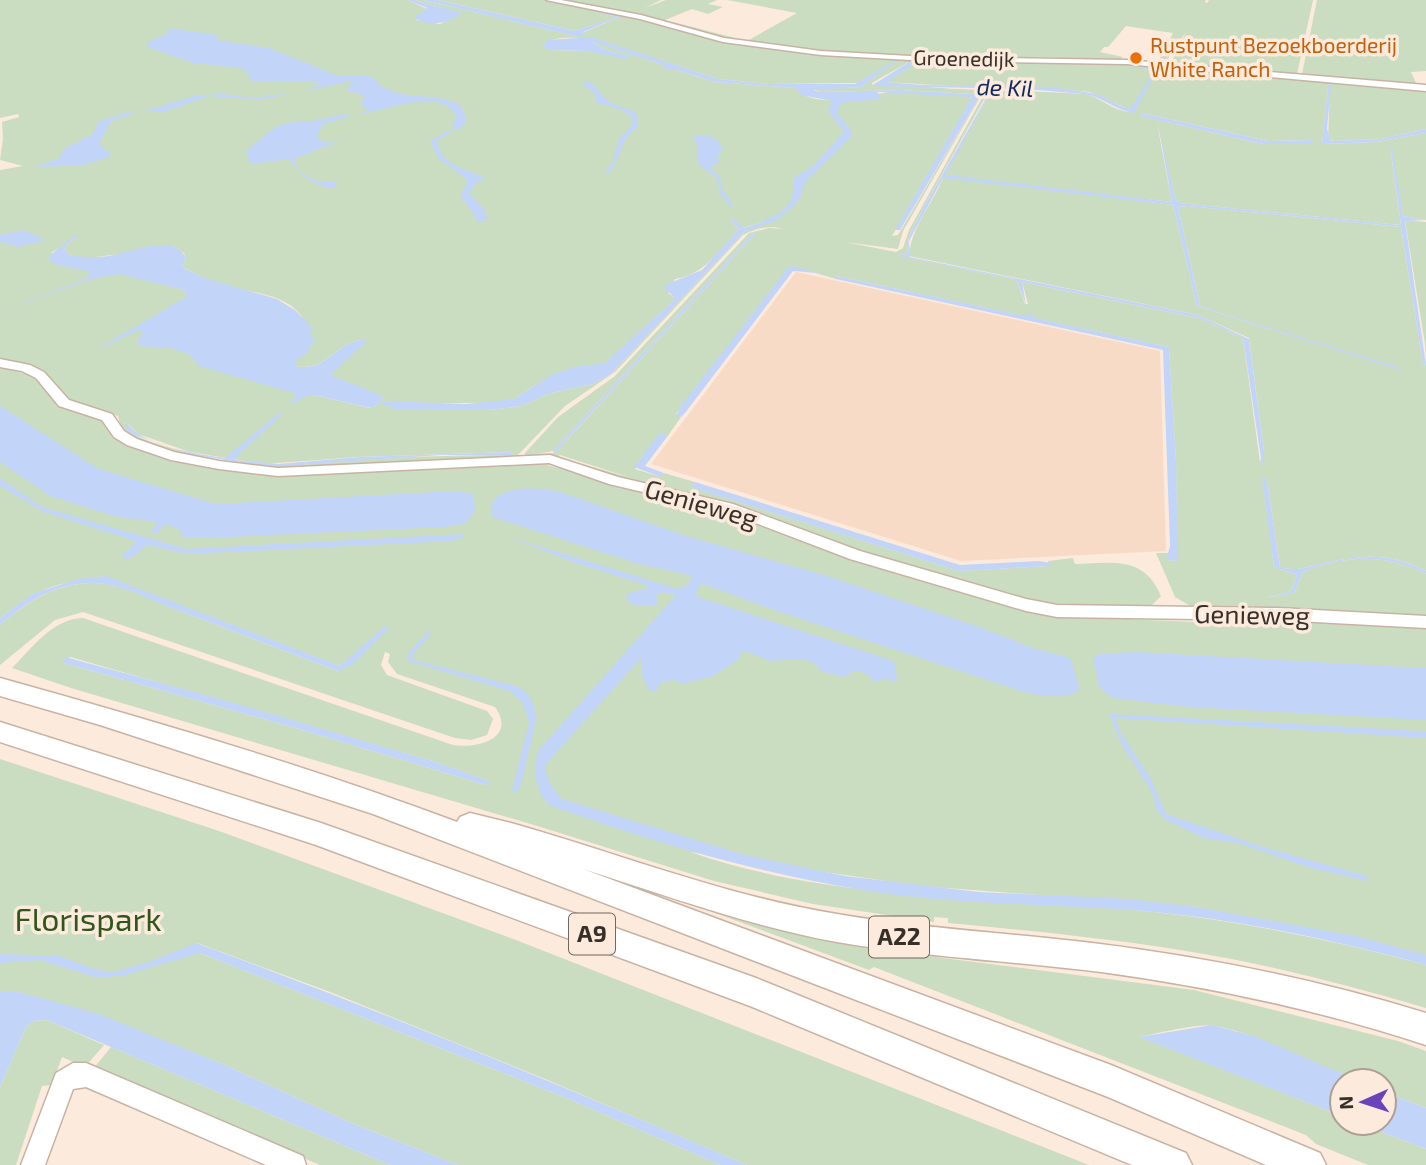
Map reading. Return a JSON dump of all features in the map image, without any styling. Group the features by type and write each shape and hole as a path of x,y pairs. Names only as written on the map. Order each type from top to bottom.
{"highway":[{"name":"A9","path":"0,687 102,716 380,805 1111,1082 1308,1165"},
{"name":"A9","path":"0,732 321,835 756,993 1174,1165"},
{"name":"A22","path":"380,805 487,829 715,901 801,922 1194,972 1300,993 1426,1029"}],"street":[{"name":"Groenedijk","path":"550,0 640,17 723,40 821,53 928,59 1126,62 1426,88"},
{"name":"Genieweg","path":"0,363 26,368 40,375 64,403 107,417 112,420 120,434 135,442 201,462 242,470 278,472 550,460 614,481 728,507 855,555 1013,602 1057,611 1278,614 1426,622"},
{"path":"33,1165 64,1081 73,1075 86,1075 294,1165"}],"shaded area":[{"path":"796,272 1160,351 1166,551 961,561 651,464"}],"green space":[{"path":"0,0 408,0 427,9 416,20 440,24 461,13 415,0 424,0 576,36 584,36 582,33 621,16 585,8 617,17 575,31 438,0 543,0 586,6 691,30 726,41 815,54 1118,63 1426,90 1426,129 1381,139 1334,141 1328,139 1328,87 1322,144 1377,142 1426,133 1426,220 1403,216 1390,146 1401,225 1180,203 1175,198 1157,123 1172,202 968,179 1173,205 1197,306 1397,369 1200,306 1178,207 1401,227 1423,364 1426,365 1426,571 1400,561 1376,557 1351,558 1297,569 1280,567 1268,487 1263,476 1274,567 1297,575 1291,591 1265,598 1294,593 1303,572 1319,566 1350,560 1381,560 1396,562 1426,574 1426,617 1201,612 1175,597 1156,553 1169,553 1167,560 1177,561 1176,461 1169,347 836,276 836,279 791,266 676,414 681,417 667,437 661,434 635,469 661,477 664,473 695,482 692,487 959,571 1049,566 1048,561 1073,558 1075,564 1126,564 1146,574 1161,596 1148,609 1040,605 570,464 571,461 631,478 560,455 556,458 525,457 525,453 558,417 615,376 749,233 769,228 783,229 773,227 763,228 743,235 615,372 565,406 517,456 276,470 196,459 153,447 124,431 118,416 72,404 39,370 0,361 0,170 23,166 0,160 2,122 19,117 18,114 0,118","holes":["591,38 718,79 770,84 861,83 893,63 861,87 813,89 821,92 899,90 973,94 978,99 898,235 892,236 973,96 901,91 845,99 817,99 795,88 715,82 677,70 668,70 663,65 591,40 603,49 631,57 588,51 548,50 543,46 557,39","909,62 963,63 913,64 886,82 967,87 1023,86 1090,92 1135,112 1122,111 1085,94 905,85 873,86 872,83","973,92 981,93 983,96 909,230 903,248 896,252 845,242 898,249 903,231 979,99 979,94","986,96 987,99 945,174 948,176 943,178 918,226 909,256 1198,315 1249,338 1264,451 1260,462 1243,338 1199,318 1022,282 1028,304 1025,304 1018,283 1013,279 896,255 907,254 909,237","1141,113 1268,141 1311,140 1314,144 1263,144 1141,116","732,218 744,228 767,223 744,232 611,374 593,384 551,393 521,406 489,410 380,403 370,408 314,395 197,305 184,290 51,253 79,236 67,244 65,250 69,255 88,258 174,247 184,253 186,258 182,267 220,285 267,295 294,308 304,320 310,336 295,361 295,366 317,364 346,345 363,339 331,377 383,396 381,401 393,403 498,403 514,399 534,386 575,367 605,364 673,301 674,297 668,293 675,279 695,272 718,253 739,229 731,221","753,233 755,234 567,440 554,453 537,454 553,451","128,424 138,434 190,452 264,464 199,456 154,443 127,430","511,452 511,455 264,464 358,457"]},
{"path":"563,0 661,0 645,8 666,0 717,0 708,4 723,7 708,14 692,9 665,20 747,41 797,13 727,0 1206,0 1207,3 1209,0 1313,0 1297,74 1174,63 1172,61 1186,32 1168,60 1160,58 1173,33 1126,26 1108,47 1104,47 1100,52 1123,57 1120,59 923,58 809,52 720,37"},
{"path":"1317,0 1426,0 1426,71 1411,72 1418,87 1302,74"},
{"path":"1405,220 1426,222 1426,358 1425,344"},
{"path":"0,366 32,376 60,404 99,417 157,454 219,470 277,475 534,462 696,501 1056,616 1197,622 1250,619 1426,626 1426,956 1196,907 920,886 690,852 745,868 858,889 1145,911 1252,926 1357,947 1426,965 1426,1008 1313,977 1198,953 1105,939 948,923 948,918 934,917 934,922 813,904 714,881 12,668 52,629 62,623 83,618 453,745 483,743 498,734 501,718 495,707 397,674 388,662 390,654 385,652 381,665 387,675 487,711 493,719 487,735 471,740 455,738 83,612 55,620 0,665 0,625 42,596 65,587 90,583 112,585 135,592 338,671 352,658 340,666 115,581 81,581 53,586 28,598 0,618","holes":["70,657 436,762 490,782 486,785 64,663"]},
{"name":"Florispark","path":"0,759 219,831 516,940 1089,1165 747,1165 330,992 197,943 200,953 571,1100 720,1165 458,1165 349,1122 225,1065 126,1026 19,992 0,992"},
{"path":"710,911 884,947 888,951 1194,990 1398,1041 1426,1051 1426,1108 1398,1097 1398,1067 1328,1069 1237,1031 1215,1026 1178,1029 1140,1037 1328,1111 1328,1137 1395,1137 1426,1149 1426,1165 1368,1165 1316,1144 1306,1135 874,967 869,970"},
{"path":"47,1020 104,1045 85,1067 62,1057 52,1085 42,1086 16,1165 0,1165 0,1087 26,1027 33,1021"},
{"path":"111,1047 390,1165 320,1165 93,1069"}],"water":[{"path":"408,0 462,13 445,22 426,23 414,18 427,8"},
{"path":"424,0 438,0 575,31 616,17 580,7 538,2 581,7 621,16 583,32 585,36 575,36"},
{"path":"168,28 218,35 216,40 269,48 336,75 370,76 384,88 401,94 445,99 459,104 465,114 466,123 458,130 452,129 456,116 448,107 425,101 358,114 368,110 360,103 365,96 346,90 353,81 304,91 320,84 312,81 252,81 246,71 240,68 194,63 147,47 150,41 170,31"},
{"path":"591,37 718,79 770,84 855,84 898,60 861,87 813,90 899,90 973,94 978,99 900,230 895,230 972,97 877,92 881,96 879,99 841,103 837,113 852,136 805,182 801,196 793,207 775,221 744,232 611,374 593,384 551,393 521,406 489,410 395,409 380,403 371,408 314,395 306,396 292,404 290,403 296,397 294,393 199,366 189,354 170,348 139,346 137,343 142,335 141,329 104,347 102,346 183,299 187,294 184,290 119,274 92,279 0,311 86,279 90,272 54,264 48,257 75,235 80,235 67,244 65,250 69,255 103,257 150,246 172,246 180,250 186,258 182,267 205,278 277,299 295,310 312,327 310,336 315,340 305,355 295,361 295,366 318,364 348,344 363,339 367,341 330,375 383,396 381,401 467,404 514,399 553,374 575,367 605,363 673,301 674,297 665,289 665,285 702,270 739,229 731,221 732,218 744,228 783,210 792,197 794,178 814,165 844,132 828,111 832,101 801,95 795,88 715,82 677,70 666,70 663,65 592,41 603,49 632,57 625,59 588,51 548,50 543,46 548,40"},
{"name":"de Kil","path":"909,62 1109,64 916,63 887,82 1066,89 1096,94 1130,109 1155,70 1116,65 1158,69 1134,113 1085,94 1025,89 871,86"},
{"path":"588,81 608,101 637,115 638,127 627,137 609,173 605,172 612,164 619,139 632,125 633,119 624,111 596,102 596,95 582,83"},
{"path":"1328,86 1331,86 1327,129 1331,141 1381,139 1426,129 1426,133 1377,142 1322,144"},
{"path":"295,92 262,100 208,96 164,112 142,112 194,96 221,94 257,98"},
{"path":"987,93 987,99 946,175 1172,202 1158,123 1175,198 1180,203 1401,225 1390,145 1392,146 1403,216 1426,220 1405,221 1426,365 1423,364 1401,227 1178,207 1200,306 1401,368 1397,369 1197,306 1173,205 943,178 909,241 910,257 1198,315 1249,339 1264,451 1262,465 1243,338 1199,318 1022,282 1026,305 1018,283 1013,279 895,255 907,254 909,237 922,210"},
{"path":"128,112 135,113 111,121 99,144 111,154 109,157 83,165 35,167 60,158 64,149 93,134 99,121"},
{"path":"1141,113 1268,141 1311,140 1315,144 1263,144 1140,116"},
{"path":"345,114 350,116 323,124 317,135 322,142 343,143 294,159 298,171 290,159 250,164 245,152 275,127"},
{"path":"447,131 452,132 437,140 444,156 456,166 486,179 477,182 469,193 484,209 487,217 484,222 477,221 461,195 468,180 439,159 430,141"},
{"path":"693,135 708,136 723,149 717,158 720,163 710,166 720,177 722,190 730,199 732,209 720,194 717,178 697,163 697,146"},
{"path":"298,171 318,182 337,183 335,188 308,180"},
{"path":"24,230 46,240 18,247 0,242 0,235"},
{"path":"753,233 755,234 554,454 553,451"},
{"path":"788,267 819,273 793,271 685,413 681,417 676,416 680,407"},
{"path":"836,276 1020,315 1029,316 1031,311 1034,318 1169,347 1176,461 1178,561 1166,560 1170,546 1163,350 836,279"},
{"path":"0,406 99,469 216,504 454,491 473,494 475,511 466,523 444,527 207,538 183,537 176,528 164,526 156,534 150,532 157,524 155,522 114,516 50,496 0,462"},
{"path":"279,413 283,414 238,455 236,460 278,464 360,457 511,452 511,455 441,455 268,467 190,454 166,446 225,458"},
{"path":"128,424 145,438 155,442 135,435 127,430 125,425"},
{"path":"659,434 665,434 667,437 645,466 664,473 661,477 634,467"},
{"path":"1262,477 1265,477 1268,487 1280,567 1297,569 1351,558 1375,557 1412,565 1426,571 1426,574 1395,562 1380,560 1334,562 1303,572 1294,593 1265,598 1291,591 1297,575 1274,567"},
{"path":"0,478 42,507 187,549 464,534 464,537 451,541 206,553 184,553 148,545 129,559 121,558 136,541 44,512 0,486"},
{"path":"695,482 960,565 1039,561 1051,563 1050,566 959,571 691,487"},
{"path":"527,488 558,491 686,536 824,575 1066,657 1071,659 1080,690 1060,696 1024,692 703,584 698,587 696,595 701,598 894,661 897,678 894,683 886,678 876,682 862,671 852,672 845,677 824,672 812,662 802,659 770,661 743,650 739,659 713,676 682,684 675,680 661,682 655,692 649,690 642,675 642,657 546,764 552,787 562,799 745,855 845,876 979,892 1130,899 1196,907 1356,936 1426,955 1426,965 1287,932 1181,915 928,898 808,880 678,847 549,805 536,779 539,750 676,595 662,592 656,596 657,605 633,605 626,598 628,593 649,588 646,585 573,562 509,537 675,588 684,587 692,579 690,575 639,564 492,517 491,509 496,498 506,492"},
{"path":"106,576 340,666 385,626 389,628 352,665 338,671 135,592 101,583 77,584 52,591 20,609 0,625 0,618 32,594 78,579"},
{"path":"429,630 432,632 414,653 414,660 516,686 531,699 534,725 518,791 512,791 529,722 523,703 510,691 408,661 409,652"},
{"path":"1135,652 1426,668 1426,720 1190,707 1111,697 1099,686 1093,658 1100,654"},
{"path":"65,657 436,762 491,782 486,785 64,663"},
{"path":"1109,714 1406,730 1426,732 1426,738 1115,718 1121,733 1151,779 1166,814 1266,848 1367,876 1368,881 1311,868 1238,843 1204,838 1166,820 1157,811 1152,792 1121,743"},
{"path":"196,943 473,1050 747,1165 720,1165 571,1100 200,953 125,975 98,978 40,960 0,963 0,954 59,956 97,970 113,972 146,963"},
{"path":"0,992 19,992 99,1014 225,1065 349,1122 458,1165 390,1165 47,1020 33,1021 26,1027 0,1087"},
{"path":"1212,1025 1257,1037 1328,1068 1328,1111 1139,1037"},
{"path":"1398,1097 1426,1108 1426,1149 1395,1137 1398,1137"}],"place":[{"name":"Rustpunt Bezoekboerderij White Ranch","path":"1136,58"}]}
